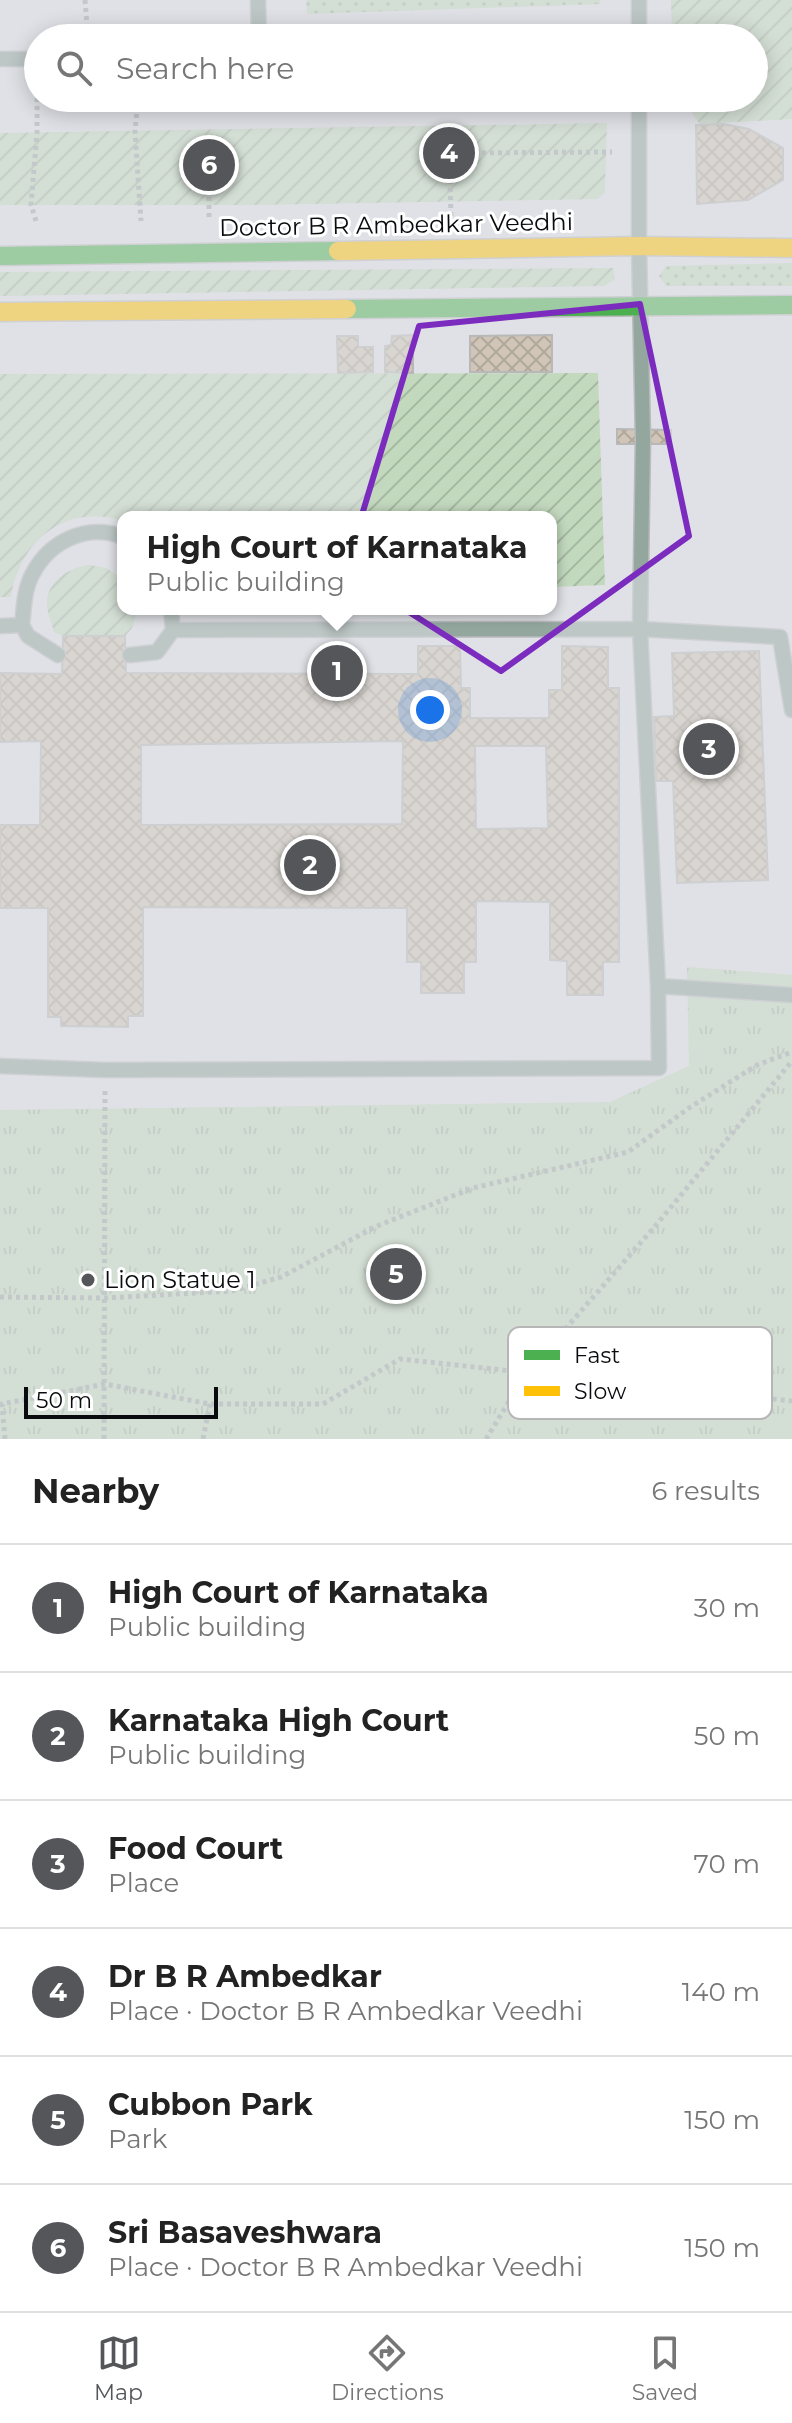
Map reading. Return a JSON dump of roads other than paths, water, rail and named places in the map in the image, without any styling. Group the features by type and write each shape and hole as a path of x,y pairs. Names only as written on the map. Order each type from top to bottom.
{"main road":[{"name":"Doctor B R Ambedkar Veedhi","path":"0,256 639,246 792,248"},
{"path":"0,312 792,305"}],"lane":[{"path":"258,0 259,24"},
{"path":"639,0 639,24"},
{"path":"0,59 24,59"},
{"path":"0,1066 105,1070 659,1068 658,986 640,629 643,439 639,112"},
{"path":"58,655 28,636 22,625 32,575 51,550 74,535 117,534"},
{"path":"130,655 157,652 173,630 172,615"},
{"path":"0,626 22,625"},
{"path":"173,630 640,629 780,637 792,710"},
{"path":"658,986 792,995"}],"place":[{"name":"Dr B R Ambedkar","path":"449,153"},
{"name":"Sri Basaveshwara","path":"209,165"},
{"name":"High Court of Karnataka","path":"337,671"},
{"name":"Food Court","path":"709,749"},
{"name":"Karnataka High Court","path":"310,865"},
{"name":"Cubbon Park","path":"396,1274"},
{"name":"Lion Statue 1","path":"88,1280"}]}
